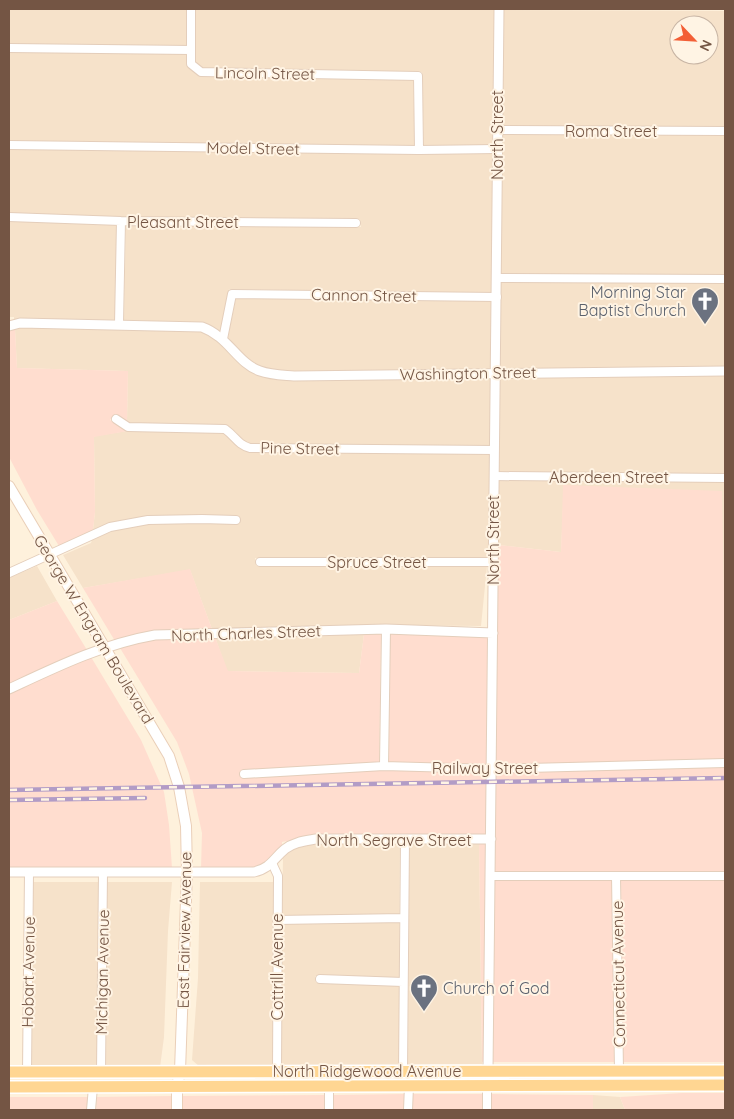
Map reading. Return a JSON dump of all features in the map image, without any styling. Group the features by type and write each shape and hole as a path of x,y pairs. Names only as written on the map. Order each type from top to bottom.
{"main road":[{"name":"George W Engram Boulevard","path":"9,486 104,649 136,698 164,748 175,774"},
{"name":"East Fairview Avenue","path":"175,774 186,826 187,872 177,1110"},
{"name":"North Ridgewood Avenue","path":"9,1072 725,1070"},
{"path":"329,1086 335,1078 347,1071"},
{"name":"North Ridgewood Avenue","path":"9,1087 725,1085"}],"street":[{"path":"9,48 191,50 191,9"},
{"name":"North Street","path":"488,1071 499,9"},
{"name":"Lincoln Street","path":"191,50 191,64 201,72 418,76 420,150"},
{"name":"Roma Street","path":"497,130 725,131"},
{"name":"Model Street","path":"9,145 420,150 497,149"},
{"name":"Pleasant Street","path":"9,217 121,222 356,223"},
{"path":"119,324 121,222"},
{"path":"497,278 725,279"},
{"name":"Cannon Street","path":"223,339 232,294 497,297"},
{"name":"Washington Street","path":"9,326 20,323 202,327 223,339 245,362 258,371 275,375 725,371"},
{"name":"Pine Street","path":"116,419 128,427 225,429 234,435 240,444 250,448 494,450"},
{"name":"Aberdeen Street","path":"494,476 725,478"},
{"path":"9,573 110,527 148,520 236,520"},
{"name":"Spruce Street","path":"260,562 493,562"},
{"path":"384,766 386,629"},
{"name":"North Charles Street","path":"9,689 63,663 135,639 180,634 386,629 493,633"},
{"name":"Railway Street","path":"244,774 384,766 492,769 725,763"},
{"name":"North Segrave Street","path":"9,872 254,872 263,870 287,848 300,842 316,839 490,840"},
{"path":"403,1072 404,839"},
{"name":"Cottrill Avenue","path":"272,863 278,876 277,1071"},
{"name":"Hobart Avenue","path":"27,1072 29,872"},
{"name":"Michigan Avenue","path":"101,1072 103,872"},
{"path":"490,876 725,876"},
{"name":"Connecticut Avenue","path":"616,876 619,1071"},
{"path":"277,920 404,918"},
{"path":"320,980 403,982"},
{"path":"329,1086 329,1110"},
{"path":"408,1110 409,1086"},
{"path":"488,1086 488,1110"},
{"path":"91,1110 93,1087"}],"shaded area":[{"path":"9,9 187,9 186,46 9,44"},
{"path":"196,9 495,9 492,145 424,146 422,72 202,68 196,62"},
{"path":"503,10 725,11 725,127 501,126"},
{"path":"9,52 186,54 189,67 201,76 413,79 415,146 9,141"},
{"path":"501,134 725,135 725,275 501,274"},
{"path":"9,149 423,154 493,153 492,293 229,289 220,332 214,327 201,323 124,320 126,225 361,227 360,219 121,217 9,213"},
{"path":"9,221 117,225 115,320 14,320 14,317 9,317"},
{"path":"501,282 725,283 725,366 500,369"},
{"path":"236,298 492,301 492,369 294,372 276,371 260,367 248,360 228,337"},
{"path":"21,327 201,331 210,334 258,375 492,377 490,446 250,444 243,441 236,432 225,425 129,423 127,422 128,371 17,368 15,329"},
{"path":"15,329 17,368 128,371 127,422 115,414 110,420 128,431 94,437 95,512 93,530 59,546 37,510 9,457 9,330"},
{"path":"725,375 725,474 498,472 500,377"},
{"path":"127,431 224,433 239,448 250,452 490,454 488,558 255,558 256,566 487,566 481,626 381,625 212,629 190,570 83,588 63,555 91,543 92,540 112,531 149,524 240,524 239,517 201,515 148,516 109,523 93,530 95,512 94,436"},
{"path":"498,480 725,482 725,648 564,485 561,552 498,545"},
{"path":"563,485 722,491 725,648 725,872 494,872 498,545 561,552"},
{"path":"37,566 57,601 9,620 9,578"},
{"path":"190,569 212,629 154,631 115,641 83,588"},
{"path":"57,601 87,650 60,660 9,684 9,620"},
{"path":"381,633 379,770 388,771 390,633 488,637 486,835 315,835 282,842 282,846 270,860 261,866 253,868 201,868 202,833 189,774 177,742 120,648 156,640 215,637 228,671 359,673 364,634"},
{"path":"364,634 359,673 227,671 215,637"},
{"path":"91,657 141,740 164,792 169,825 172,868 9,868 9,694 65,667"},
{"path":"316,843 400,843 399,914 282,916 283,858 290,851 301,846"},
{"path":"409,843 479,843 482,1064 408,1065"},
{"path":"479,843 486,843 484,1062 482,1062"},
{"path":"494,880 612,880 614,1062 493,1062"},
{"path":"621,880 725,880 725,1062 623,1062"},
{"path":"33,882 99,882 97,1068 32,1068"},
{"path":"107,882 172,882 164,1037 160,1067 106,1068"},
{"path":"200,882 273,882 273,1066 200,1067 192,1060 198,978"},
{"path":"399,922 399,978 315,976 316,983 399,986 399,1065 281,1066 282,924"},
{"path":"682,1093 725,1093 725,1110 625,1110 620,1097"},
{"path":"404,1094 404,1110 333,1110 334,1095"},
{"path":"413,1094 483,1094 483,1110 413,1110"},
{"path":"492,1094 593,1095 593,1110 492,1110"},
{"path":"325,1095 325,1110 181,1110 181,1096"},
{"path":"593,1095 620,1097 625,1110 593,1110"},
{"path":"172,1096 172,1110 96,1110 97,1097"},
{"path":"9,1097 88,1097 87,1110 9,1110"}],"railway":[{"path":"9,790 725,778"},
{"path":"9,800 145,798"}],"place":[{"name":"Morning Star Baptist Church","path":"705,325"},
{"name":"Church of God","path":"424,1012"}]}
